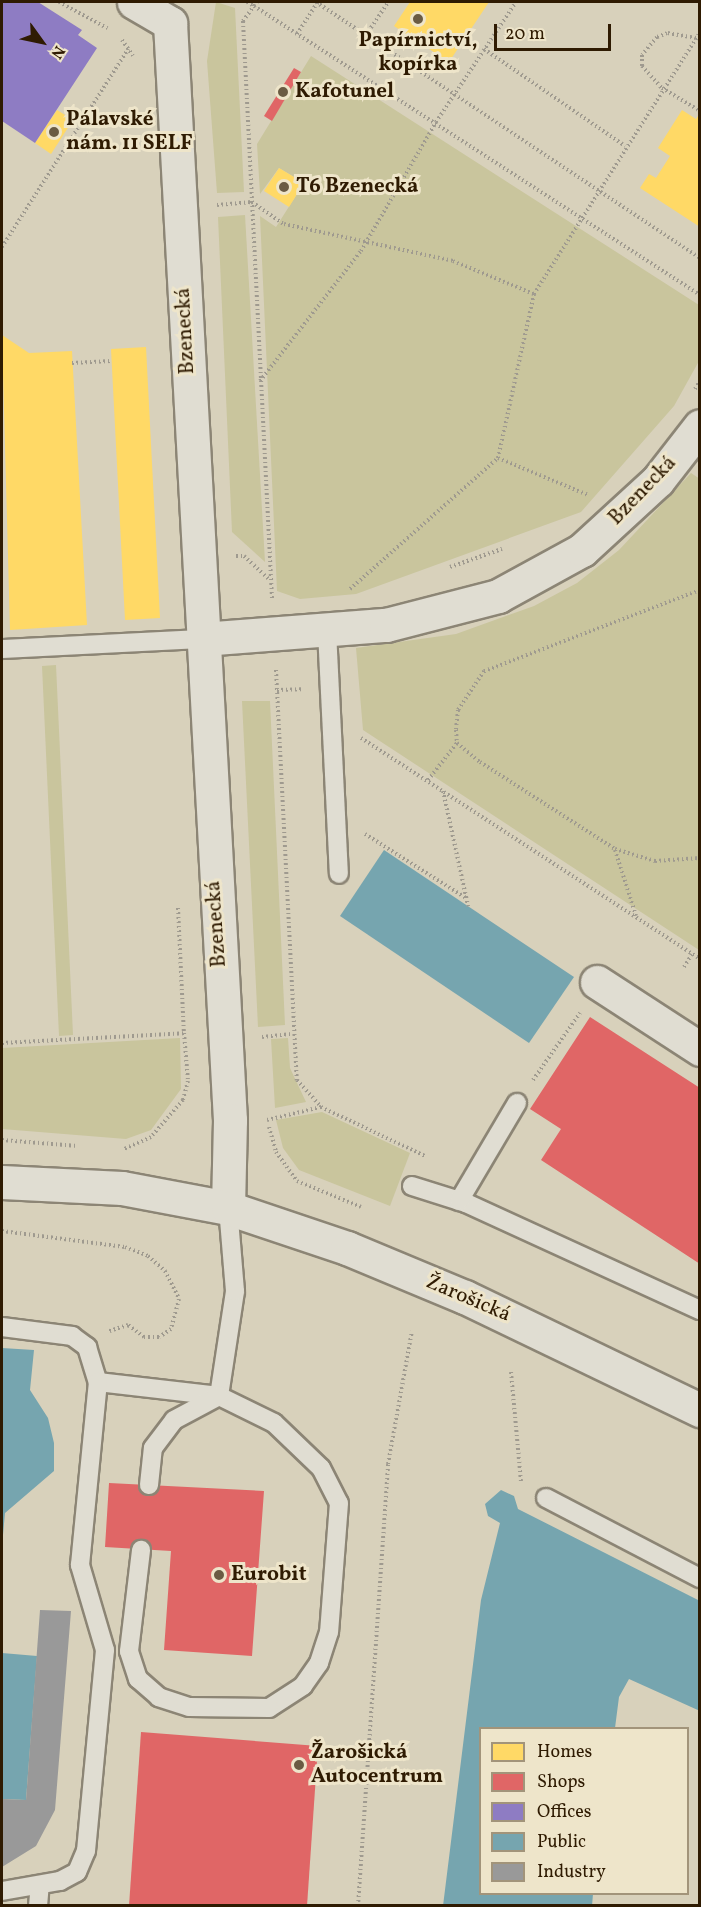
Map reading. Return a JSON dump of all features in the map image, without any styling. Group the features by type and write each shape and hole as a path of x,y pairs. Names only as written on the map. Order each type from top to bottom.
{"street":[{"path":"134,2 178,12"},
{"name":"Bzenecká","path":"178,12 180,209 230,1120 228,1208"},
{"name":"Bzenecká","path":"202,639 327,630 442,613 540,577 622,516 694,412"},
{"path":"597,982 699,1049"},
{"name":"Žarošická","path":"2,1182 122,1188 228,1208 347,1248 465,1298 699,1410"}],"lane":[{"path":"327,630 339,874"},
{"path":"2,649 202,639"},
{"path":"459,1201 517,1103"},
{"path":"412,1186 459,1201 699,1310"},
{"path":"219,1396 235,1291 228,1208"},
{"path":"2,1327 72,1336 87,1347 98,1382 80,1565 105,1650 86,1851 77,1872 40,1885 2,1891"},
{"path":"98,1382 219,1396 274,1423 332,1483 339,1503 329,1632 319,1663 303,1686 269,1708 218,1709 159,1697 138,1680 129,1651 141,1550"},
{"path":"149,1485 153,1448 174,1420 219,1396"},
{"path":"546,1498 699,1578"},
{"path":"105,1650 129,1651"},
{"path":"38,1905 40,1885"}],"path":[{"path":"59,2 112,32 129,48 135,62"},
{"path":"247,2 436,122 699,295"},
{"path":"257,2 243,21 273,611"},
{"path":"297,34 317,2 699,258"},
{"path":"366,35 387,2"},
{"path":"260,382 368,241 436,122 516,2"},
{"path":"342,596 498,458 534,294 579,216 699,32"},
{"path":"696,38 667,33 647,46 642,66 662,88 699,111"},
{"path":"2,247 129,48"},
{"path":"484,50 625,146"},
{"path":"180,209 252,202 284,224 453,261 534,294"},
{"path":"72,363 111,362"},
{"path":"694,412 699,381"},
{"path":"498,458 595,497"},
{"path":"442,570 509,546"},
{"path":"233,556 244,556 271,580"},
{"path":"428,780 457,743 458,710 484,671 699,590"},
{"path":"276,661 292,1034 297,1080 321,1107 472,1179"},
{"path":"277,690 330,687"},
{"path":"357,735 699,959"},
{"path":"457,743 615,849 655,861 699,858"},
{"path":"443,790 468,906"},
{"path":"336,815 466,898"},
{"path":"615,849 636,916"},
{"path":"120,1149 151,1137 183,1100 184,1033 178,903"},
{"path":"684,967 692,954"},
{"path":"543,1065 571,1021"},
{"path":"2,1042 184,1033"},
{"path":"261,1044 262,1037 292,1034"},
{"path":"267,1120 321,1107"},
{"path":"266,1109 276,1152 297,1181 361,1207"},
{"path":"2,1140 89,1147"},
{"path":"2,1231 125,1247 165,1271 179,1299 171,1329 159,1337 144,1337 128,1325 87,1347"},
{"path":"358,1905 388,1464 412,1331"},
{"path":"511,1372 522,1495"}],"shaded area":[{"path":"216,2 235,8 244,192 217,193 207,61"},
{"path":"311,56 699,305 699,361 674,406 581,512 356,594 300,599 277,591 260,216 276,227 304,183 279,168 260,194 257,144"},
{"path":"245,215 265,562 232,532 218,217"},
{"path":"691,473 700,479 699,950 363,730 356,648 456,634 534,606 577,583 619,550"},
{"path":"56,665 73,1035 59,1036 42,666"},
{"path":"242,701 270,701 285,1025 258,1027"},
{"path":"180,1038 181,1089 151,1130 126,1139 2,1129 2,1048"},
{"path":"288,1038 290,1068 306,1102 275,1108 271,1039"},
{"path":"322,1112 410,1153 390,1206 299,1170 283,1148 276,1120"}],"building: Homes":[{"path":"410,2 489,2 449,62 394,26"},
{"name":"Pálavské nám. 11 SELF","path":"57,110 73,120 51,154 35,143"},
{"path":"682,110 696,119 700,113 700,227 640,188 649,174 656,178 670,156 658,148"},
{"name":"T6 Bzenecká","path":"279,168 304,183 289,207 264,191"},
{"path":"2,335 29,353 72,351 87,625 10,630"},
{"path":"146,347 160,618 125,620 111,349"}],"building: Shops":[{"path":"294,68 301,72 272,121 264,116"},
{"path":"590,1017 700,1088 700,1264 541,1160 561,1129 530,1109"},
{"path":"109,1483 264,1491 252,1656 164,1650 171,1551 105,1547"},
{"path":"141,1732 318,1746 307,1906 129,1906"}],"building: Offices":[{"path":"2,2 38,2 82,30 78,35 97,48 35,143 2,121"}],"building: Public":[{"path":"384,850 574,977 529,1043 340,916"},
{"path":"2,1348 34,1350 30,1390 48,1418 54,1443 54,1471 5,1513 3,1535"},
{"path":"501,1490 514,1496 518,1509 700,1601 700,1711 629,1679 619,1697 615,1727 479,1727 479,1895 593,1895 592,1906 443,1906 481,1600 500,1523 488,1516 485,1504"},
{"path":"2,1653 37,1656 26,1800 2,1799"}],"building: Industry":[{"path":"40,1610 71,1611 55,1810 36,1846 2,1867 2,1799 26,1800"}],"place":[{"name":"Papírnictví, kopírka","path":"418,19"},
{"name":"Kafotunel","path":"283,92"},
{"name":"Pálavské nám. 11 SELF","path":"54,132"},
{"name":"T6 Bzenecká","path":"284,187"},
{"name":"Eurobit","path":"219,1575"},
{"name":"Žarošická Autocentrum","path":"299,1765"}]}
